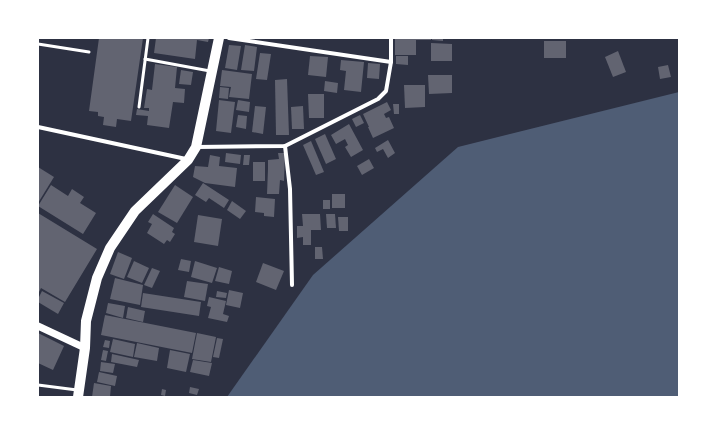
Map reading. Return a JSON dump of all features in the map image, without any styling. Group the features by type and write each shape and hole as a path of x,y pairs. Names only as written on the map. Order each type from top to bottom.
{"main road":[{"path":"78,394 85,348 86,321 97,278 110,248 135,211 188,160 196,147 219,38"}],"street":[{"path":"229,38 391,62"},
{"path":"196,147 285,146 378,99 386,91 391,62 391,38"},
{"path":"38,127 188,160"},
{"path":"285,146 290,189 292,285"},
{"path":"38,326 85,348"}],"lane":[{"path":"139,107 148,38"},
{"path":"38,44 89,52"},
{"path":"145,59 211,71"},
{"path":"38,385 78,394"}],"water":[{"path":"679,92 679,397 227,397 313,275 458,147"}],"building":[{"path":"99,38 143,38 131,121 117,119 116,127 103,125 104,117 98,116 98,112 89,111"},
{"path":"156,38 209,38 208,42 197,40 195,59 154,53"},
{"path":"395,38 431,38 431,40 416,40 416,55 395,55"},
{"path":"432,38 443,38 443,41 432,40"},
{"path":"544,41 566,41 566,58 544,58"},
{"path":"431,43 452,44 452,61 431,61"},
{"path":"229,45 241,46 237,70 225,68"},
{"path":"245,45 257,47 254,71 241,70"},
{"path":"618,51 626,72 613,77 605,57"},
{"path":"260,53 271,54 267,80 256,79"},
{"path":"310,56 328,57 326,77 308,75"},
{"path":"396,56 408,56 408,65 396,64"},
{"path":"341,60 364,62 361,92 344,90 346,71 340,70"},
{"path":"368,63 380,64 379,79 367,78"},
{"path":"155,64 177,67 175,88 185,89 184,103 173,102 169,128 147,125 148,116 136,115 137,109 149,111 149,108 144,108 147,89 152,90"},
{"path":"668,65 671,77 660,79 658,67"},
{"path":"181,70 193,72 191,85 179,84"},
{"path":"222,70 252,74 249,99 229,97 231,87 220,86"},
{"path":"428,75 452,75 452,93 429,94"},
{"path":"287,79 289,135 276,135 275,80"},
{"path":"325,81 338,83 337,93 324,91"},
{"path":"404,85 425,85 425,107 405,108"},
{"path":"220,87 229,88 228,99 219,98"},
{"path":"308,94 324,94 324,118 309,118"},
{"path":"219,100 235,102 231,133 216,131"},
{"path":"238,100 250,102 249,112 236,110"},
{"path":"387,102 391,110 384,114 386,118 389,117 394,128 373,138 363,114"},
{"path":"393,104 399,104 399,114 394,114"},
{"path":"255,106 266,107 263,134 252,132"},
{"path":"303,106 304,129 292,129 291,107"},
{"path":"238,115 247,116 246,129 236,127"},
{"path":"360,115 364,123 356,127 352,119"},
{"path":"349,124 363,150 351,157 345,147 348,145 345,139 336,144 331,135"},
{"path":"325,134 336,159 326,164 315,139"},
{"path":"388,140 395,153 388,158 383,149 377,152 375,148"},
{"path":"311,141 324,172 316,175 303,145"},
{"path":"226,153 241,155 240,164 225,162"},
{"path":"278,153 285,153 284,181 280,180 279,194 267,194 268,160 279,159"},
{"path":"210,155 220,157 219,166 237,168 235,187 205,183 193,177 195,166 208,167"},
{"path":"244,155 250,155 249,165 243,165"},
{"path":"369,159 374,168 362,175 357,166"},
{"path":"253,162 265,162 265,181 253,181"},
{"path":"38,167 54,177 38,203"},
{"path":"203,183 229,200 224,208 209,198 206,202 195,195"},
{"path":"51,185 68,196 72,189 84,197 80,203 96,213 83,234 38,206"},
{"path":"175,185 193,197 177,223 158,212"},
{"path":"332,194 345,194 345,208 332,208"},
{"path":"256,197 275,199 274,217 264,216 264,213 255,212"},
{"path":"323,200 330,200 330,209 323,209"},
{"path":"232,201 246,211 240,219 227,210"},
{"path":"38,213 97,249 65,302 41,288 38,294"},
{"path":"153,214 174,228 172,232 175,234 170,242 167,240 164,244 147,233 152,224 148,222"},
{"path":"302,214 320,214 321,230 311,230 311,245 303,245 303,237 297,238 297,226 303,226"},
{"path":"326,214 335,214 336,228 327,228"},
{"path":"198,215 222,219 218,246 194,242"},
{"path":"338,217 348,217 348,231 339,231"},
{"path":"315,247 322,247 323,259 315,259"},
{"path":"118,252 132,258 124,279 110,274"},
{"path":"181,259 191,261 189,272 178,270"},
{"path":"134,261 149,268 142,283 127,277"},
{"path":"195,261 217,268 212,283 191,277"},
{"path":"263,263 284,271 276,290 256,282"},
{"path":"219,267 232,271 229,284 215,281"},
{"path":"152,268 160,271 152,288 144,285"},
{"path":"115,278 143,285 140,305 110,299"},
{"path":"187,281 208,284 205,301 184,297"},
{"path":"229,290 243,293 240,308 226,305"},
{"path":"42,291 64,303 58,314 38,302"},
{"path":"217,291 227,293 226,298 216,297"},
{"path":"143,293 201,302 199,316 141,307"},
{"path":"209,297 226,301 223,314 229,316 227,322 208,318 211,307 207,306"},
{"path":"108,303 125,306 123,318 106,313"},
{"path":"128,307 145,311 143,322 126,318"},
{"path":"105,315 196,333 192,353 101,335"},
{"path":"38,333 64,346 53,370 38,363"},
{"path":"197,333 216,337 211,362 192,359"},
{"path":"217,338 223,339 219,358 213,357"},
{"path":"113,339 135,344 133,357 110,352"},
{"path":"105,340 110,341 109,348 103,347"},
{"path":"137,343 159,348 157,361 134,357"},
{"path":"103,350 108,351 106,361 101,360"},
{"path":"170,350 190,354 186,372 167,368"},
{"path":"112,354 139,360 137,367 111,362"},
{"path":"193,360 212,363 209,376 190,372"},
{"path":"101,362 115,364 113,373 100,371"},
{"path":"99,372 117,376 115,386 97,382"},
{"path":"94,383 111,386 110,397 92,397"},
{"path":"190,387 199,389 197,395 189,393"},
{"path":"162,389 166,390 165,396 161,395"}]}
